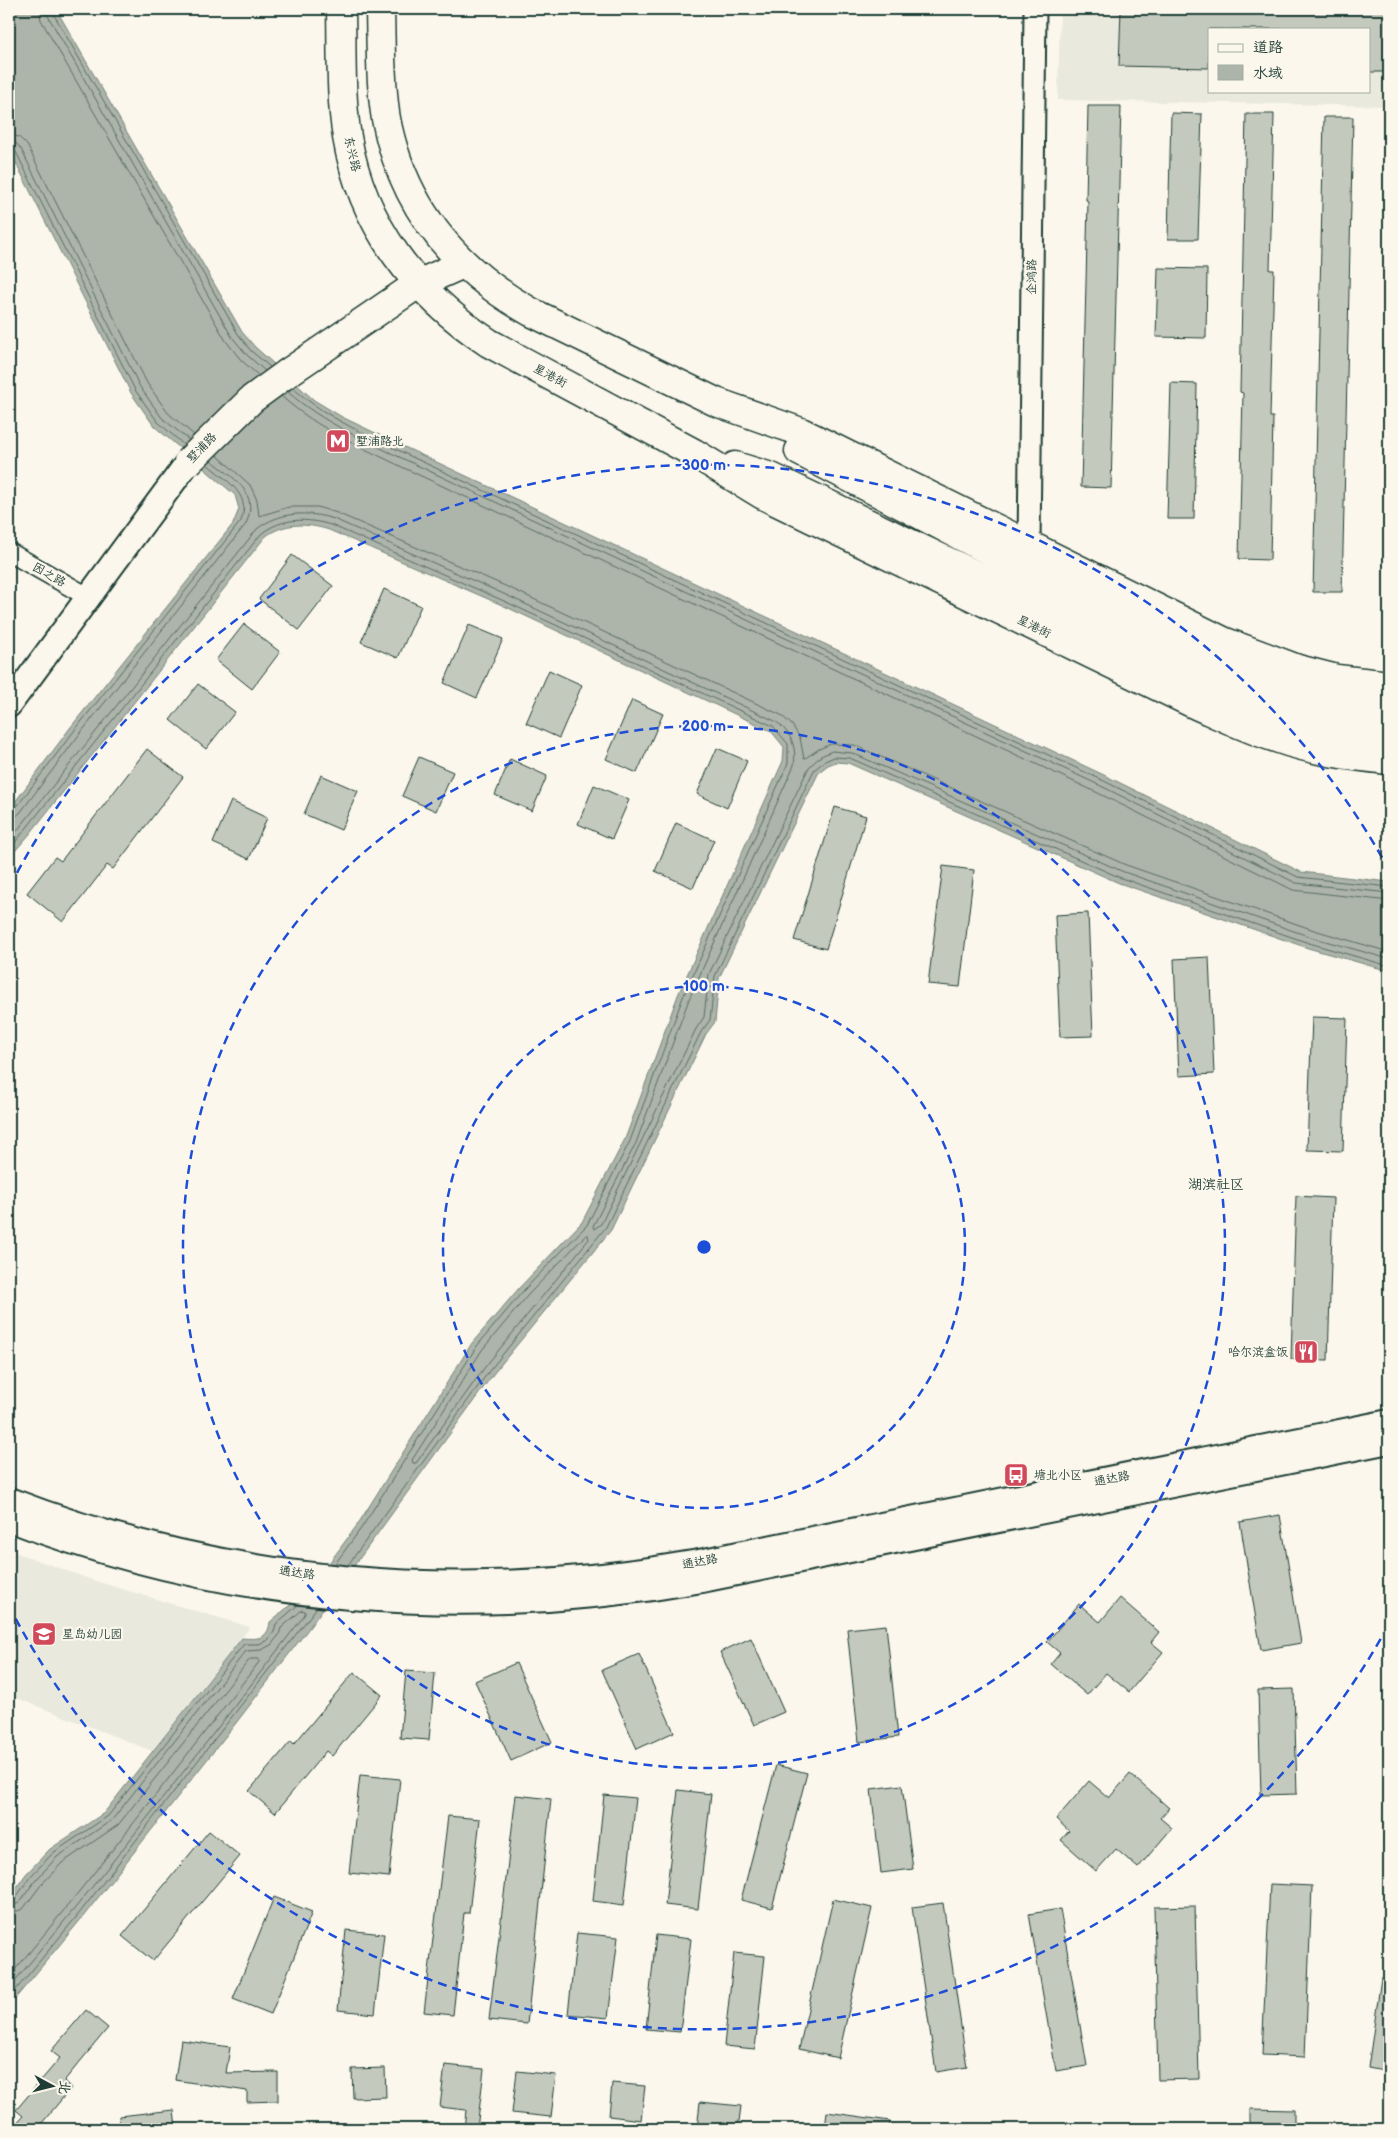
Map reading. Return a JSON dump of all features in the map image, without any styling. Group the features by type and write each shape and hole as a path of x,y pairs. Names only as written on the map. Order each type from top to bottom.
{"main road":[{"name":"东兴路","path":"341,9 344,115 352,161 378,226 403,266 418,284"},
{"path":"380,9 383,89 392,144 405,179 427,221 463,264 499,293 531,312 716,402 791,447 1102,610 1210,662 1255,681 1292,693 1389,710"},
{"name":"墅浦路","path":"9,705 90,598 188,462 252,399 418,284 463,264"},
{"name":"星港街","path":"418,284 451,316 489,344 694,453 763,495 1244,727 1310,748 1389,760"},
{"path":"716,402 802,432 1223,641 1258,656 1319,675 1389,685"},
{"name":"星港街","path":"694,453 772,477 1202,683 1244,701 1283,715 1322,724 1389,735"},
{"name":"通达路","path":"9,1519 100,1550 146,1563 232,1582 301,1592 392,1582 481,1583 569,1579 643,1572 699,1562 1389,1422"},
{"name":"通达路","path":"9,1500 69,1521 150,1545 236,1564 318,1576 343,1588 391,1600 481,1602 588,1596 645,1590 1389,1441"}],"street":[{"name":"企鸿路","path":"1029,545 1035,9"},
{"name":"因之路","path":"9,552 90,598"}],"shaded area":[{"path":"1060,9 1389,9 1389,106 1058,100"},
{"path":"9,1550 95,1581 250,1627 152,1751 9,1695"}],"water":[{"path":"9,9 56,9 242,332 255,347 314,400 342,417 413,451 1106,776 1301,872 1389,882 1389,971 1308,948 1119,883 848,763 836,762 828,765 819,772 719,978 715,1022 706,1034 611,1230 494,1373 309,1628 236,1723 82,1918 9,2006 9,1898 26,1874 50,1849 104,1813 242,1638 257,1638 264,1635 269,1628 270,1622 295,1601 321,1574 358,1524 472,1343 520,1287 582,1222 625,1139 678,995 783,761 784,747 771,731 502,605 329,530 304,525 288,526 265,537 9,858 9,810 70,728 233,524 239,509 235,495 154,426 131,393 9,149"}],"building":[{"path":"1121,9 1389,9 1389,72 1370,72 1370,28 1208,28 1208,68 1119,66"},
{"path":"1088,106 1121,106 1111,488 1081,487 1088,201 1086,200"},
{"path":"1171,113 1202,114 1198,239 1168,239"},
{"path":"1246,114 1274,114 1270,270 1274,270 1270,417 1273,417 1270,560 1239,559 1243,393 1240,392"},
{"path":"1324,117 1353,117 1342,592 1313,592"},
{"path":"1158,268 1207,269 1206,338 1156,337"},
{"path":"1171,383 1197,384 1194,519 1167,519"},
{"path":"292,555 333,586 299,630 259,599"},
{"path":"384,589 421,606 398,658 361,642"},
{"path":"244,624 280,652 252,689 216,660"},
{"path":"469,625 503,639 477,698 444,683"},
{"path":"549,670 582,685 559,738 526,723"},
{"path":"198,684 235,712 206,749 170,720"},
{"path":"632,700 663,714 637,773 606,759"},
{"path":"717,748 747,761 727,808 697,794"},
{"path":"147,749 183,777 113,869 107,865 63,922 27,893 55,857 61,861"},
{"path":"419,757 453,772 436,811 402,796"},
{"path":"510,759 547,776 532,811 495,795"},
{"path":"321,775 358,791 341,830 304,814"},
{"path":"594,785 629,800 612,839 578,824"},
{"path":"231,801 267,818 249,859 213,843"},
{"path":"835,807 866,816 826,949 794,940"},
{"path":"676,823 714,840 693,888 655,871"},
{"path":"943,866 974,870 960,987 928,984"},
{"path":"1088,913 1093,1036 1060,1037 1055,915"},
{"path":"1209,957 1214,1074 1179,1076 1174,959"},
{"path":"1312,1017 1347,1018 1343,1151 1307,1150"},
{"path":"1296,1196 1333,1198 1328,1360 1291,1359"},
{"path":"1280,1515 1301,1643 1261,1650 1240,1522"},
{"path":"1120,1598 1159,1632 1151,1642 1163,1652 1129,1692 1106,1673 1087,1695 1051,1664 1060,1653 1047,1642 1079,1604 1100,1622"},
{"path":"886,1625 898,1737 859,1742 847,1629"},
{"path":"751,1638 784,1712 754,1725 720,1652"},
{"path":"639,1654 674,1732 637,1749 602,1670"},
{"path":"516,1663 552,1742 511,1761 475,1681"},
{"path":"406,1671 435,1673 429,1740 400,1738"},
{"path":"354,1672 382,1695 332,1756 326,1751 275,1813 249,1791 291,1741 294,1744"},
{"path":"1294,1689 1297,1794 1261,1795 1258,1690"},
{"path":"776,1765 807,1773 772,1908 741,1900"},
{"path":"1130,1774 1169,1808 1160,1818 1172,1828 1138,1868 1116,1849 1096,1871 1061,1840 1069,1831 1056,1819 1089,1781 1109,1798"},
{"path":"360,1775 400,1779 389,1877 349,1873"},
{"path":"902,1785 913,1869 881,1873 871,1789"},
{"path":"678,1790 711,1794 698,1909 665,1905"},
{"path":"516,1795 551,1799 527,2024 489,2020"},
{"path":"604,1795 636,1798 624,1905 593,1901"},
{"path":"448,1816 480,1819 469,1913 464,1913 453,2015 424,2012"},
{"path":"209,1831 240,1856 153,1961 122,1936"},
{"path":"1270,1884 1312,1886 1305,2057 1262,2055"},
{"path":"274,1897 312,1912 271,2014 233,1999"},
{"path":"833,1899 872,1908 838,2058 799,2049"},
{"path":"943,1903 967,2067 936,2072 912,1907"},
{"path":"1195,1906 1199,2079 1158,2080 1154,1907"},
{"path":"1060,1909 1087,2066 1056,2071 1029,1914"},
{"path":"346,1930 384,1934 375,2014 338,2010"},
{"path":"577,1933 618,1937 608,2018 568,2014"},
{"path":"656,1935 691,1939 680,2032 646,2029"},
{"path":"734,1953 765,1956 755,2049 724,2046"},
{"path":"1381,1978 1389,1978 1389,2072 1368,2068"},
{"path":"86,2010 108,2028 64,2081 71,2088 37,2129 11,2129 23,2116 16,2110 60,2058 51,2051"},
{"path":"181,2040 230,2047 226,2073 278,2072 278,2101 247,2102 247,2091 175,2080"},
{"path":"445,2065 484,2069 477,2129 464,2129 466,2110 440,2107"},
{"path":"385,2068 386,2097 353,2098 352,2069"},
{"path":"517,2071 556,2075 551,2117 512,2113"},
{"path":"612,2083 645,2086 641,2120 609,2116"},
{"path":"700,2102 741,2106 738,2129 697,2129"},
{"path":"1250,2109 1294,2110 1294,2129 1250,2129"},
{"path":"174,2110 176,2129 120,2129 119,2116"},
{"path":"827,2112 890,2121 889,2129 825,2129"}],"place":[{"name":"墅浦路北","path":"338,441"},
{"name":"哈尔滨盒饭","path":"1306,1352"},
{"name":"塘北小区","path":"1016,1475"},
{"name":"星岛幼儿园","path":"44,1634"}],"district":[{"name":"湖滨社区","path":"1216,1184"}]}
